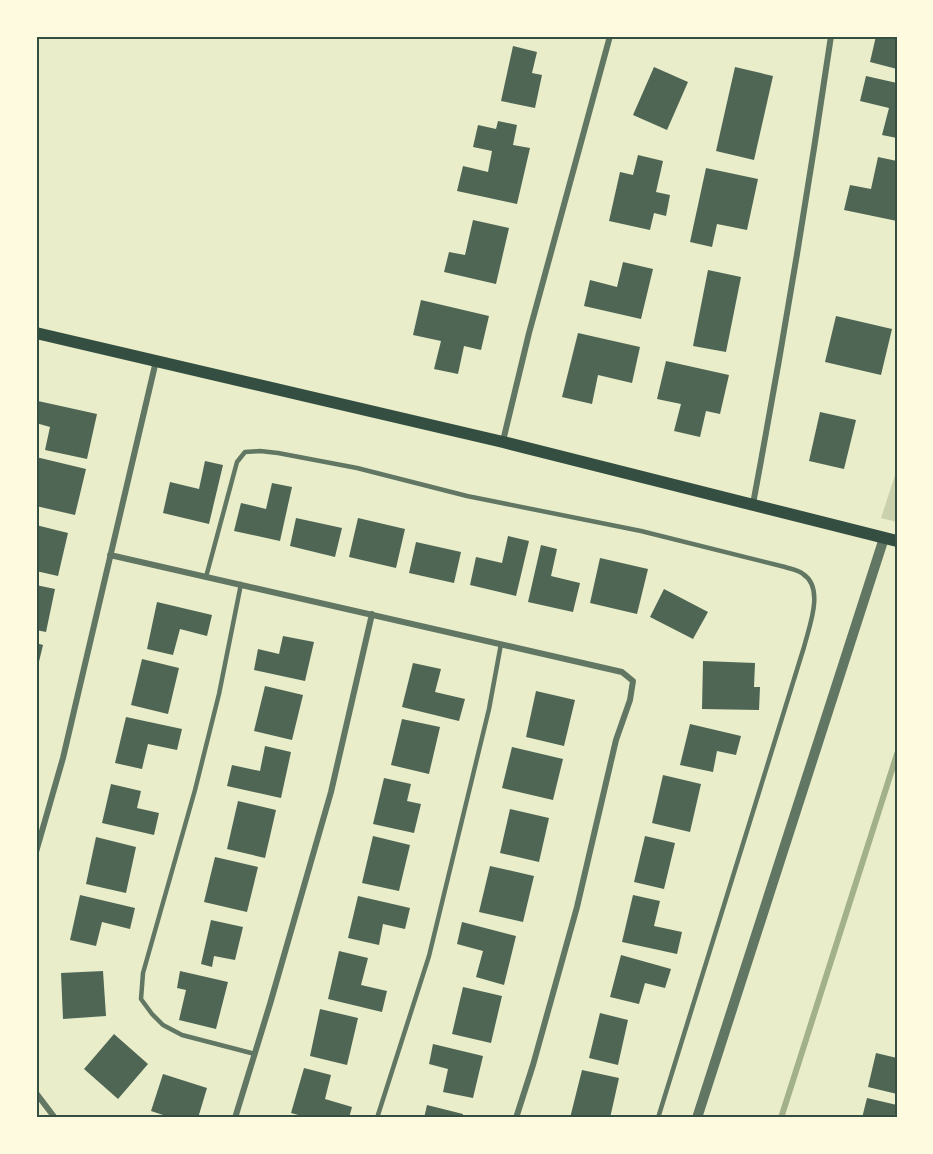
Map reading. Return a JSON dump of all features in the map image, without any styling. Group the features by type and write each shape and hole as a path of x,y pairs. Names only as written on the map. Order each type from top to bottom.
{"main road":[{"path":"36,333 503,442 897,541"}],"street":[{"path":"503,442 529,333 610,36"},
{"path":"753,504 786,320 831,36"},
{"path":"36,852 63,758 156,362"},
{"path":"697,1118 884,538"},
{"path":"110,555 622,672 633,681 630,700 616,740 578,907 516,1118"},
{"path":"235,1118 331,792 372,614"},
{"path":"36,1093 56,1118"}],"lane":[{"path":"206,577 237,462 244,453 260,451 357,468 467,496 641,531 785,567 804,574 813,585 815,598 804,647 658,1118"},
{"path":"241,584 219,694 164,901 142,973 141,999 163,1025 182,1035 255,1054"},
{"path":"377,1118 429,956 489,709 501,644"}],"green space":[{"path":"897,469 897,522 881,518"}],"building":[{"path":"876,36 897,36 897,69 870,62"},
{"path":"513,46 537,52 532,73 542,75 535,108 501,101"},
{"path":"654,67 688,82 667,130 633,115"},
{"path":"735,67 773,76 754,160 716,151"},
{"path":"866,76 897,83 897,138 882,135 889,108 860,101"},
{"path":"498,121 517,125 513,145 530,148 517,204 457,191 463,166 488,172 492,151 473,147 478,125 496,129"},
{"path":"638,155 663,161 656,192 670,195 666,216 654,213 650,230 609,221 620,172 633,175"},
{"path":"878,157 897,161 897,221 844,210 850,185 871,189"},
{"path":"706,168 758,179 747,230 717,224 712,247 690,242"},
{"path":"473,220 509,228 496,284 444,272 449,252 465,255"},
{"path":"623,262 653,269 641,319 584,306 590,280 617,287"},
{"path":"708,270 741,277 726,352 693,346"},
{"path":"421,300 489,316 481,350 464,346 458,374 434,369 441,341 413,335"},
{"path":"836,316 892,329 881,375 825,362"},
{"path":"578,333 640,347 632,383 598,375 592,404 562,397"},
{"path":"666,361 729,375 720,414 706,411 700,437 674,431 681,404 657,399"},
{"path":"38,401 97,414 87,459 45,450 50,427 36,423"},
{"path":"820,412 856,420 844,469 809,461"},
{"path":"36,457 86,469 75,515 36,506"},
{"path":"205,461 223,465 209,524 163,513 170,482 199,489"},
{"path":"272,483 292,487 280,541 234,531 241,503 266,509"},
{"path":"296,518 342,528 335,557 290,546"},
{"path":"358,518 405,529 396,568 349,557"},
{"path":"36,525 68,533 58,576 36,571"},
{"path":"508,536 529,541 516,596 470,585 476,557 502,563"},
{"path":"416,542 461,552 454,583 409,573"},
{"path":"541,545 557,549 551,576 580,583 573,612 528,602"},
{"path":"600,558 648,569 637,614 590,603"},
{"path":"36,585 55,589 46,632 36,630"},
{"path":"664,589 708,612 693,639 650,617"},
{"path":"157,602 212,615 207,636 180,629 173,655 147,649"},
{"path":"283,636 314,642 305,681 254,670 258,649 279,654"},
{"path":"36,643 43,645 37,670 36,670"},
{"path":"142,659 179,668 168,714 131,705"},
{"path":"703,661 755,663 754,687 760,687 759,710 702,709"},
{"path":"413,663 441,669 435,692 465,699 459,721 402,707"},
{"path":"265,686 303,695 292,740 254,731"},
{"path":"536,691 575,700 564,746 526,737"},
{"path":"126,717 182,729 177,750 148,744 142,769 115,763"},
{"path":"402,719 440,727 429,774 391,765"},
{"path":"690,724 741,736 736,755 717,751 713,772 680,765"},
{"path":"265,746 291,752 281,798 227,786 232,765 260,771"},
{"path":"512,747 563,759 553,800 502,788"},
{"path":"663,775 701,784 690,832 652,823"},
{"path":"384,778 411,784 407,801 421,804 414,833 373,824"},
{"path":"111,784 141,791 137,808 159,813 154,835 102,823"},
{"path":"238,801 276,810 265,858 227,849"},
{"path":"510,809 549,818 539,862 500,853"},
{"path":"373,836 410,845 399,891 362,883"},
{"path":"645,836 675,843 664,889 634,882"},
{"path":"96,837 136,847 126,893 86,884"},
{"path":"215,857 258,867 247,912 204,902"},
{"path":"490,866 534,876 523,922 479,912"},
{"path":"80,895 135,908 130,929 102,922 96,946 70,940"},
{"path":"633,895 660,901 654,926 682,932 677,954 622,942"},
{"path":"358,896 410,908 405,929 383,924 379,945 348,938"},
{"path":"211,920 243,927 235,960 214,956 212,967 201,964"},
{"path":"462,922 516,936 504,985 476,977 483,951 457,944"},
{"path":"339,951 368,958 361,985 387,991 382,1012 328,999"},
{"path":"621,955 671,969 665,988 645,983 639,1004 610,997"},
{"path":"103,971 106,1016 63,1019 61,973"},
{"path":"180,971 228,982 216,1029 179,1020 186,990 177,988"},
{"path":"463,987 502,996 491,1043 452,1034"},
{"path":"320,1009 358,1018 347,1065 310,1056"},
{"path":"600,1013 628,1020 618,1065 589,1058"},
{"path":"114,1034 148,1064 118,1099 84,1069"},
{"path":"433,1044 483,1056 473,1098 443,1092 448,1069 429,1064"},
{"path":"876,1053 897,1058 897,1094 868,1087"},
{"path":"304,1068 331,1075 325,1099 352,1107 349,1118 309,1118 291,1113"},
{"path":"582,1070 619,1078 610,1118 570,1118"},
{"path":"163,1074 207,1088 198,1118 172,1118 151,1111"},
{"path":"867,1098 897,1105 894,1118 862,1118"},
{"path":"427,1105 463,1114 462,1118 424,1118"}],"waterway":[{"path":"781,1118 897,754"}]}
